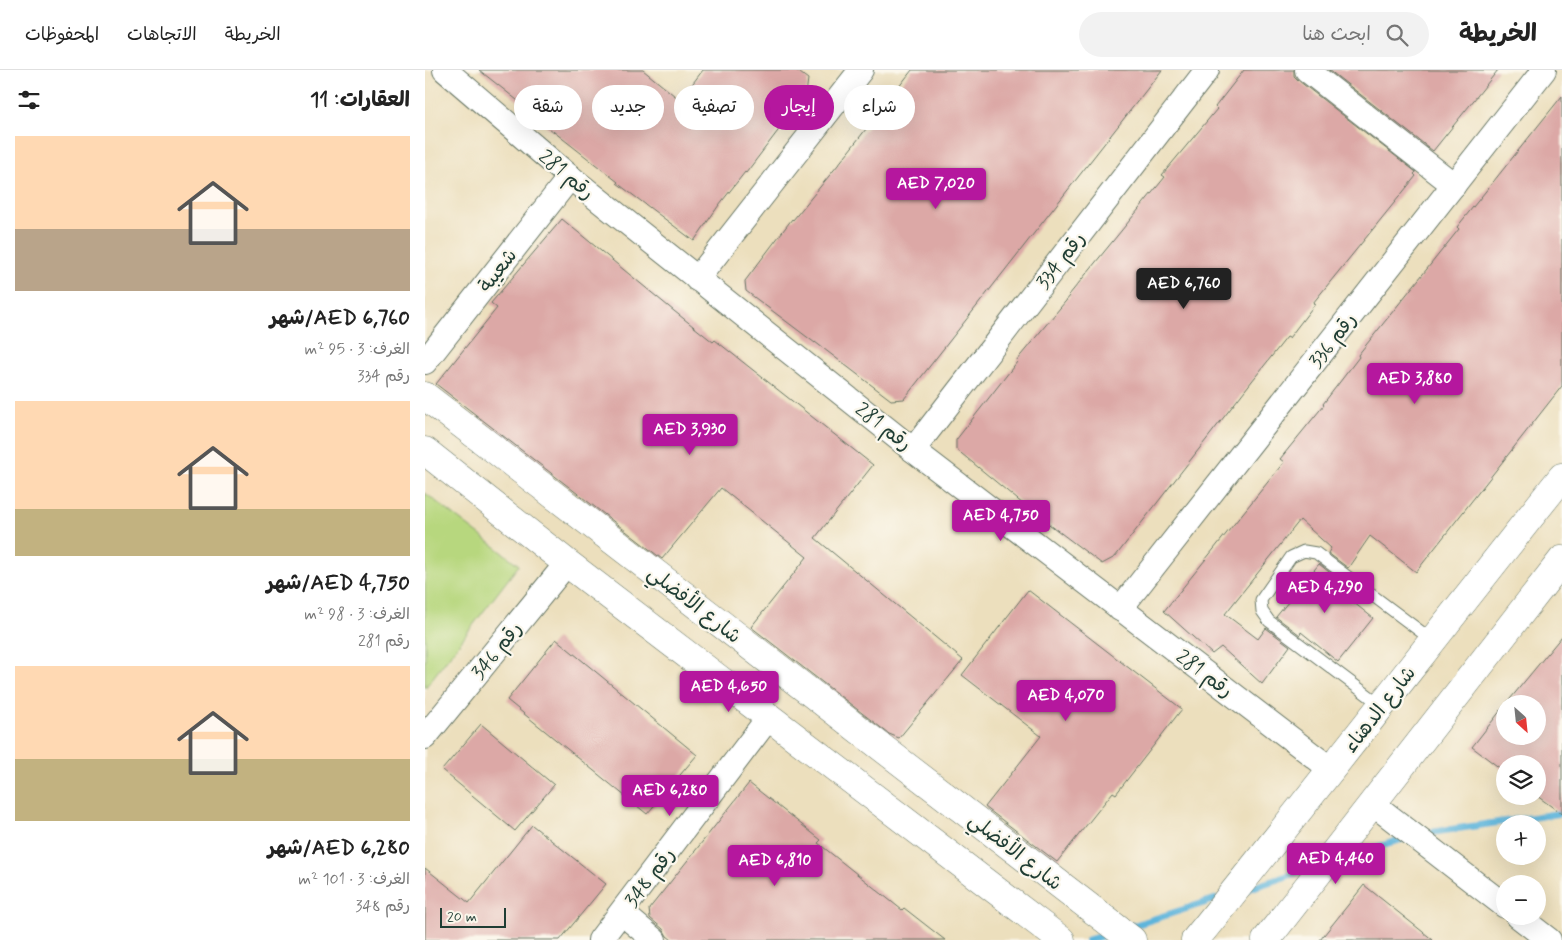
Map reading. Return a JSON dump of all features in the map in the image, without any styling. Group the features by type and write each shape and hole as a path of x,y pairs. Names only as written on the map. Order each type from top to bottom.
{"street":[{"name":"رقم 281","path":"445,70 570,177 913,450 1333,770"},
{"name":"رقم 334","path":"913,450 1207,70"},
{"path":"1307,70 1454,185"},
{"name":"رقم 336","path":"1120,609 1544,70"},
{"path":"697,279 850,74"},
{"name":"شعيبة","path":"425,362 570,177"},
{"name":"شارع الأفضلي","path":"425,396 1132,940"},
{"path":"425,451 567,563 1061,940"},
{"name":"شارع الدهناء","path":"1195,940 1333,770 1432,640 1562,477"},
{"path":"1266,940 1562,560"},
{"name":"رقم 346","path":"425,737 567,563"},
{"name":"رقم 348","path":"600,940 769,717"},
{"path":"1373,804 1496,899"},
{"path":"622,913 654,940"},
{"path":"1530,925 1549,940"}],"lane":[{"path":"1382,706 1269,621 1262,611 1261,600 1291,557 1304,551 1316,553 1432,640"}],"green space":[{"path":"425,493 519,565 425,688"}],"building":[{"path":"479,70 643,70 662,85 592,85 592,130 664,130 664,87 674,95 674,130 754,130 754,85 692,85 703,70 796,70 808,79 807,85 764,85 764,130 779,130 719,205 694,241 617,183 552,130 582,130 582,85 514,85 514,98"},
{"path":"912,70 1162,70 904,399 891,400 746,291 745,281 792,219 865,130 915,130 915,85 900,85"},
{"path":"1244,70 1294,70 1294,76 1299,81 1416,172 1414,174 1416,176 1313,303 1315,304 1289,338 1287,337 1252,381 1115,557 1102,564 1029,509 956,449 956,440 1016,361 1165,177 1162,175 1217,109 1215,107"},
{"path":"1329,70 1498,70 1433,151"},
{"path":"1562,96 1562,386 1416,572 1370,536 1348,568 1328,553 1331,548 1300,520 1225,614 1258,639 1266,628 1290,646 1262,684 1221,647 1212,654 1164,611 1284,462 1280,459 1324,405 1359,357 1358,355"},
{"path":"562,219 713,342 715,340 873,465 815,538 963,660 899,738 889,734 751,627 807,557 721,488 662,559 436,384 497,308 491,303"},
{"path":"1319,564 1339,580 1334,587 1373,618 1338,662 1301,632 1300,635 1276,617"},
{"path":"1028,590 1182,709 1116,794 1113,792 1057,862 985,807 1041,736 962,675"},
{"path":"1562,636 1562,814 1546,802 1546,755 1496,755 1496,765 1472,747 1496,716 1496,745 1546,745 1546,695 1513,695"},
{"path":"556,639 697,755 647,814 507,700"},
{"path":"481,724 554,785 515,831 442,770"},
{"path":"749,783 821,840 818,843 902,910 904,908 945,940 672,940 667,936 663,929 650,918 649,909"},
{"path":"532,825 606,884 560,940 425,940 425,868 469,903"},
{"path":"1364,885 1433,940 1320,940"}],"waterway":[{"path":"1421,834 1562,813"},
{"path":"1340,859 1409,837"},
{"path":"1248,889 1311,868"},
{"path":"1126,928 1216,899"},
{"path":"1088,940 1111,933"}]}
